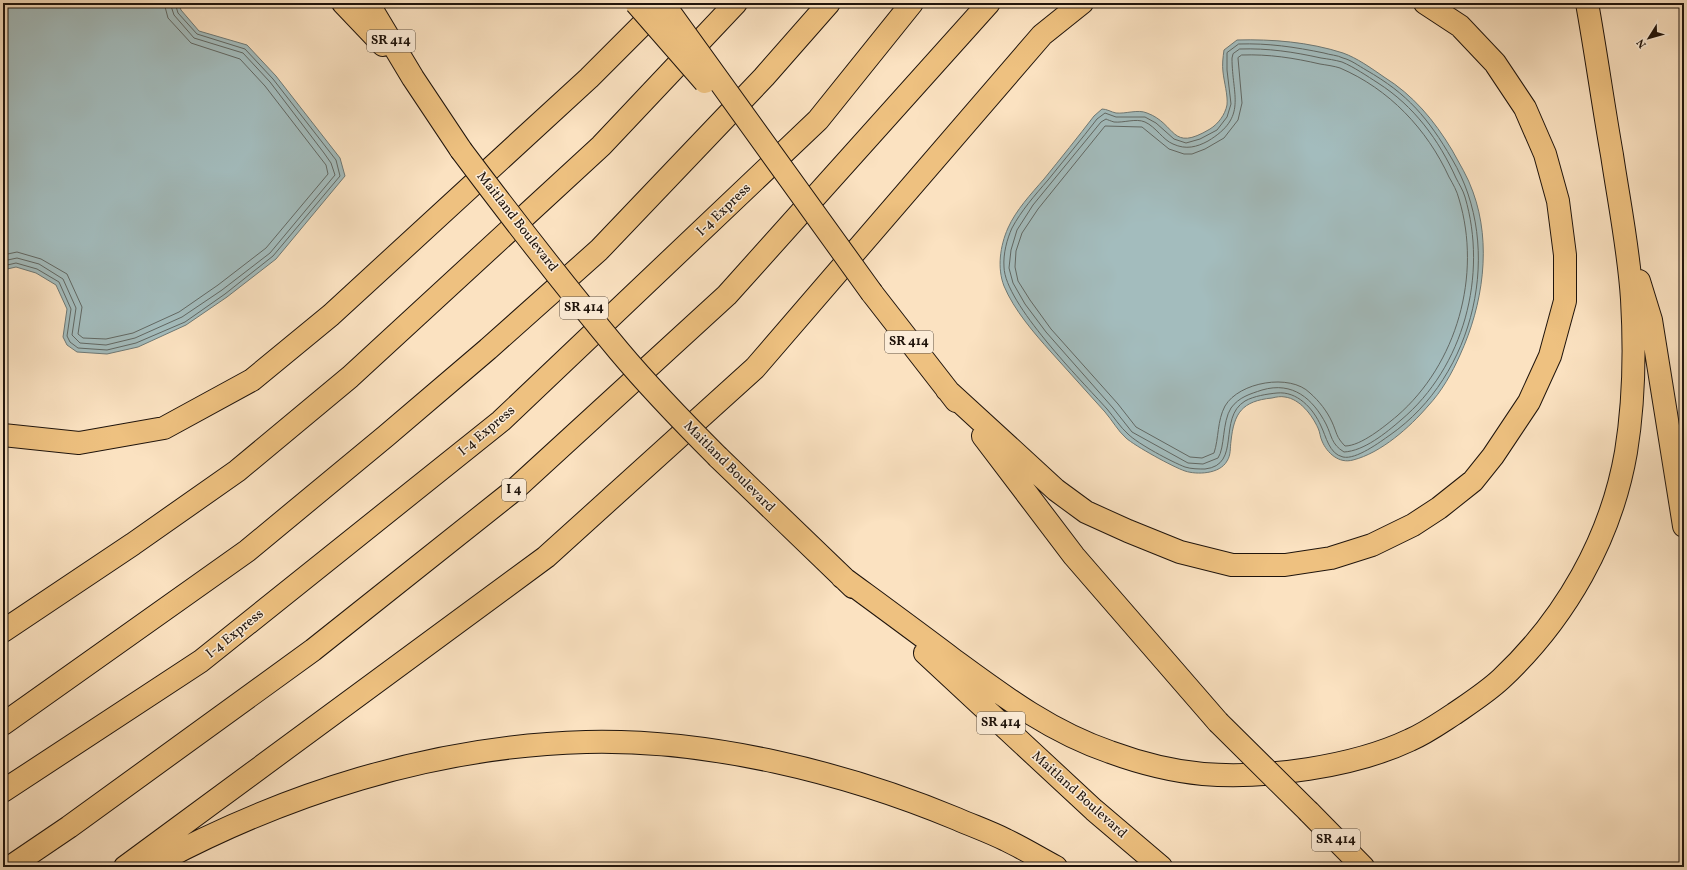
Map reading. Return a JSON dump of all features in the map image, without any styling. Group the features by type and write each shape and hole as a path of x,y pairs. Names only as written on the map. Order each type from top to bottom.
{"highway":[{"path":"343,3 414,78"},
{"name":"Maitland Boulevard","path":"368,3 414,78 461,150 518,225 619,352 671,409 718,458 842,577 1094,810 1161,867"},
{"path":"636,3 793,182"},
{"path":"3,435 79,443 164,428 252,380 337,310 589,78 664,3"},
{"name":"SR 414","path":"664,3 872,293 1074,556 1218,722 1363,867"},
{"path":"3,631 134,544 237,471 350,376 601,146 736,3"},
{"path":"3,724 247,551 488,349 599,250 764,77 829,3"},
{"name":"I-4 Express","path":"3,791 202,661 502,421 818,120 912,3"},
{"name":"I 4","path":"10,867 313,650 513,491 727,295 989,3"},
{"path":"125,867 546,557 709,410 755,368 1042,35 1082,3"},
{"path":"947,390 1056,490 1086,512 1180,552 1232,565 1285,565 1300,563 1331,558 1372,545 1413,525 1439,508 1473,481 1529,402 1550,356 1565,301 1566,255 1556,194 1545,154 1525,108 1495,63 1460,26 1425,3"},
{"path":"842,577 1029,714 1066,734 1107,751 1150,765 1201,774 1276,772 1314,768 1360,757 1412,740 1472,702 1499,681 1554,621 1581,578 1598,544 1612,510 1625,454 1631,401 1633,338 1632,296 1623,224 1587,3"},
{"path":"1623,224 1651,320 1684,525"},
{"path":"150,867 208,837 292,801 388,771 454,756 522,746 587,742 652,745 712,751 775,762 846,780 925,806 1005,839 1056,867"}],"water":[{"path":"3,3 178,3 181,10 199,31 247,45 276,76 340,158 345,176 276,259 227,297 186,325 138,347 107,354 77,352 67,345 63,337 67,309 56,285 36,273 16,267 3,270"},
{"path":"1237,40 1264,40 1317,46 1343,53 1369,67 1395,84 1414,100 1430,118 1452,150 1469,181 1473,192 1479,212 1483,253 1479,295 1468,336 1446,382 1421,414 1394,438 1364,457 1348,461 1338,459 1327,450 1321,439 1318,428 1305,408 1290,398 1277,397 1253,402 1241,410 1234,423 1232,431 1230,454 1224,465 1219,469 1196,473 1179,469 1145,451 1131,442 1120,432 1105,412 1025,321 1013,304 1004,286 1000,257 1005,235 1011,221 1024,202 1094,116 1102,109 1116,113 1143,112 1157,118 1180,137 1188,138 1197,136 1216,125 1225,112 1227,101 1223,69 1224,50"}]}
